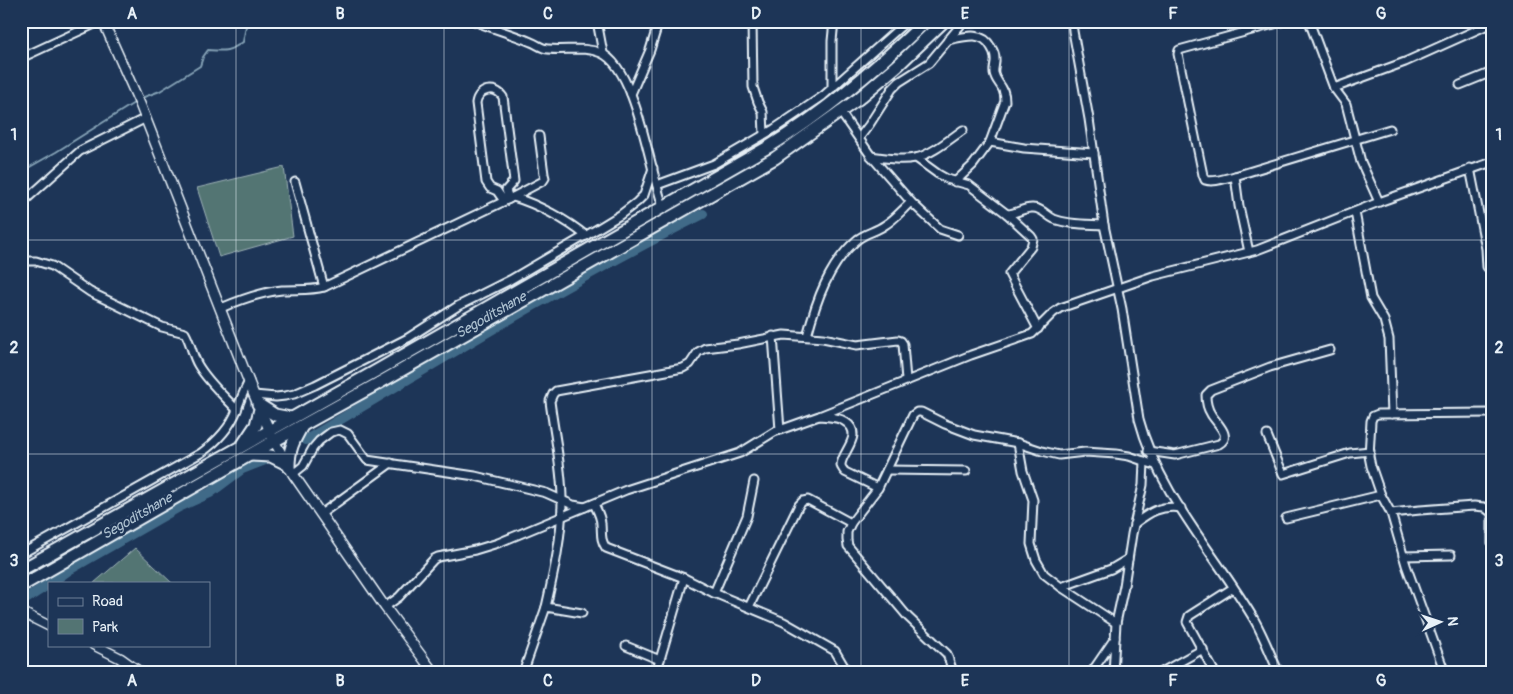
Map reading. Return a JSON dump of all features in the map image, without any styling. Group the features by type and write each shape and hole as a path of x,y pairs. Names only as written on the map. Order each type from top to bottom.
{"main road":[{"path":"22,587 250,455 291,418 789,134 870,73 926,21"},
{"path":"21,570 243,445 303,425 776,158 841,113 898,65 944,21"},
{"path":"704,184 710,196"},
{"path":"258,403 275,415 291,418"},
{"path":"243,445 256,425 258,403"},
{"path":"289,468 289,452 303,425"},
{"path":"250,455 271,456 289,468"}],"street":[{"path":"21,58 102,21 146,118 272,436 289,468 320,514 434,673"},
{"path":"474,21 531,41 546,49 586,49 602,53 612,62 631,94 642,125 663,207 669,219"},
{"path":"597,21 602,53"},
{"path":"631,94 650,50 659,21"},
{"path":"752,21 753,87 763,112 764,134"},
{"path":"832,88 834,21"},
{"path":"657,186 714,164 802,110 832,88 907,21"},
{"path":"859,138 892,89 899,82 929,63 964,21"},
{"path":"1072,21 1104,225 1118,289 1138,419 1148,451 1164,483 1255,622 1279,673"},
{"path":"1285,21 1179,50 1178,54 1203,175 1206,180 1210,181 1235,176 1390,129"},
{"path":"1309,21 1334,88 1346,104 1361,162 1379,202"},
{"path":"1334,88 1405,62 1492,23"},
{"path":"948,40 976,36 989,43 996,59 994,75 1004,89 1005,101 990,142 972,165 955,182"},
{"path":"1460,85 1492,72"},
{"path":"509,199 506,190 514,181 503,97 500,92 486,90 478,96 476,103 486,182 490,188 509,199 535,205 586,236"},
{"path":"832,102 871,156 911,202 940,229 958,235"},
{"path":"21,204 80,151 146,118"},
{"path":"871,156 916,158 964,130"},
{"path":"221,308 272,292 324,286 509,199 543,181 539,136"},
{"path":"990,142 1024,148 1094,153"},
{"path":"916,158 938,174 955,182 969,185 1007,214 1031,236 1033,239 1031,247 1009,274 1038,330"},
{"path":"385,607 398,597 438,557 475,550 498,543 641,484 740,453 780,430 971,355 1021,339 1038,330 1060,308 1153,276 1268,246 1379,202 1470,168 1492,162"},
{"path":"258,403 294,394 408,338 458,306 510,280 586,236 620,215 642,198 653,168"},
{"path":"1470,168 1486,249 1487,267 1492,271"},
{"path":"1235,176 1240,214 1249,252"},
{"path":"296,182 324,286"},
{"path":"807,336 815,306 837,264 857,240 885,225 911,202"},
{"path":"1007,214 1038,208 1053,218 1064,222 1104,225"},
{"path":"1355,212 1371,298 1381,313 1389,339 1392,414"},
{"path":"21,263 36,261 52,266 90,292 162,327 185,333 196,361 204,374 237,410"},
{"path":"523,673 546,607 556,562 562,517 557,450 550,401 556,391 683,368 690,364 701,349 784,335 835,340 858,346 901,341 903,344 906,380"},
{"path":"773,336 780,430"},
{"path":"1148,451 1175,455 1219,444 1225,438 1224,433 1210,414 1206,395 1212,390 1270,367 1330,350"},
{"path":"21,554 201,453 219,438 228,425 237,410 240,398 249,381"},
{"path":"958,673 952,669 947,654 908,617 848,546 846,540 847,532 852,522 878,488 913,415 921,412 974,435 1018,443 1042,451 1059,454 1086,452 1116,454 1155,465"},
{"path":"1445,673 1402,556 1391,513 1381,495 1369,461 1371,421 1373,416 1378,414 1492,413"},
{"path":"819,416 843,420 848,424 852,431 851,446 841,467 845,472 878,488"},
{"path":"289,468 303,466 312,448 336,430 348,434 367,460 475,476 546,493 573,505 586,507"},
{"path":"1267,435 1282,474 1350,453 1370,451"},
{"path":"1018,443 1023,471 1033,500 1031,544 1044,574 1116,623"},
{"path":"1113,673 1116,623 1145,474 1144,461"},
{"path":"320,514 391,463"},
{"path":"887,470 966,471"},
{"path":"714,592 747,516 754,481"},
{"path":"1286,518 1381,495"},
{"path":"748,607 803,500 808,500 852,522"},
{"path":"594,504 600,517 600,535 606,548 684,578 784,622 835,651 848,673"},
{"path":"1391,513 1480,506 1492,515 1492,542"},
{"path":"1134,524 1155,510 1181,508"},
{"path":"1402,556 1450,555"},
{"path":"1061,587 1111,569 1128,559"},
{"path":"656,673 684,578"},
{"path":"1215,673 1187,622 1187,618 1233,588"},
{"path":"546,607 582,613"},
{"path":"21,612 48,626"},
{"path":"1091,673 1115,636"},
{"path":"96,646 120,658 141,673"},
{"path":"626,646 660,660"},
{"path":"1160,673 1203,649"}],"green space":[{"path":"284,167 293,236 219,257 197,188"},
{"path":"135,548 171,582 95,582"}],"waterway":[{"path":"144,97 160,91 200,66 208,50 226,50 234,48 243,42 247,21"},
{"path":"21,172 134,103"},
{"name":"Segoditshane","path":"306,440 552,295 703,214"},
{"name":"Segoditshane","path":"299,443 306,440"},
{"name":"Segoditshane","path":"52,582 69,570 179,507 210,493 242,469 265,460"},
{"name":"Segoditshane","path":"21,602 48,585"}]}
